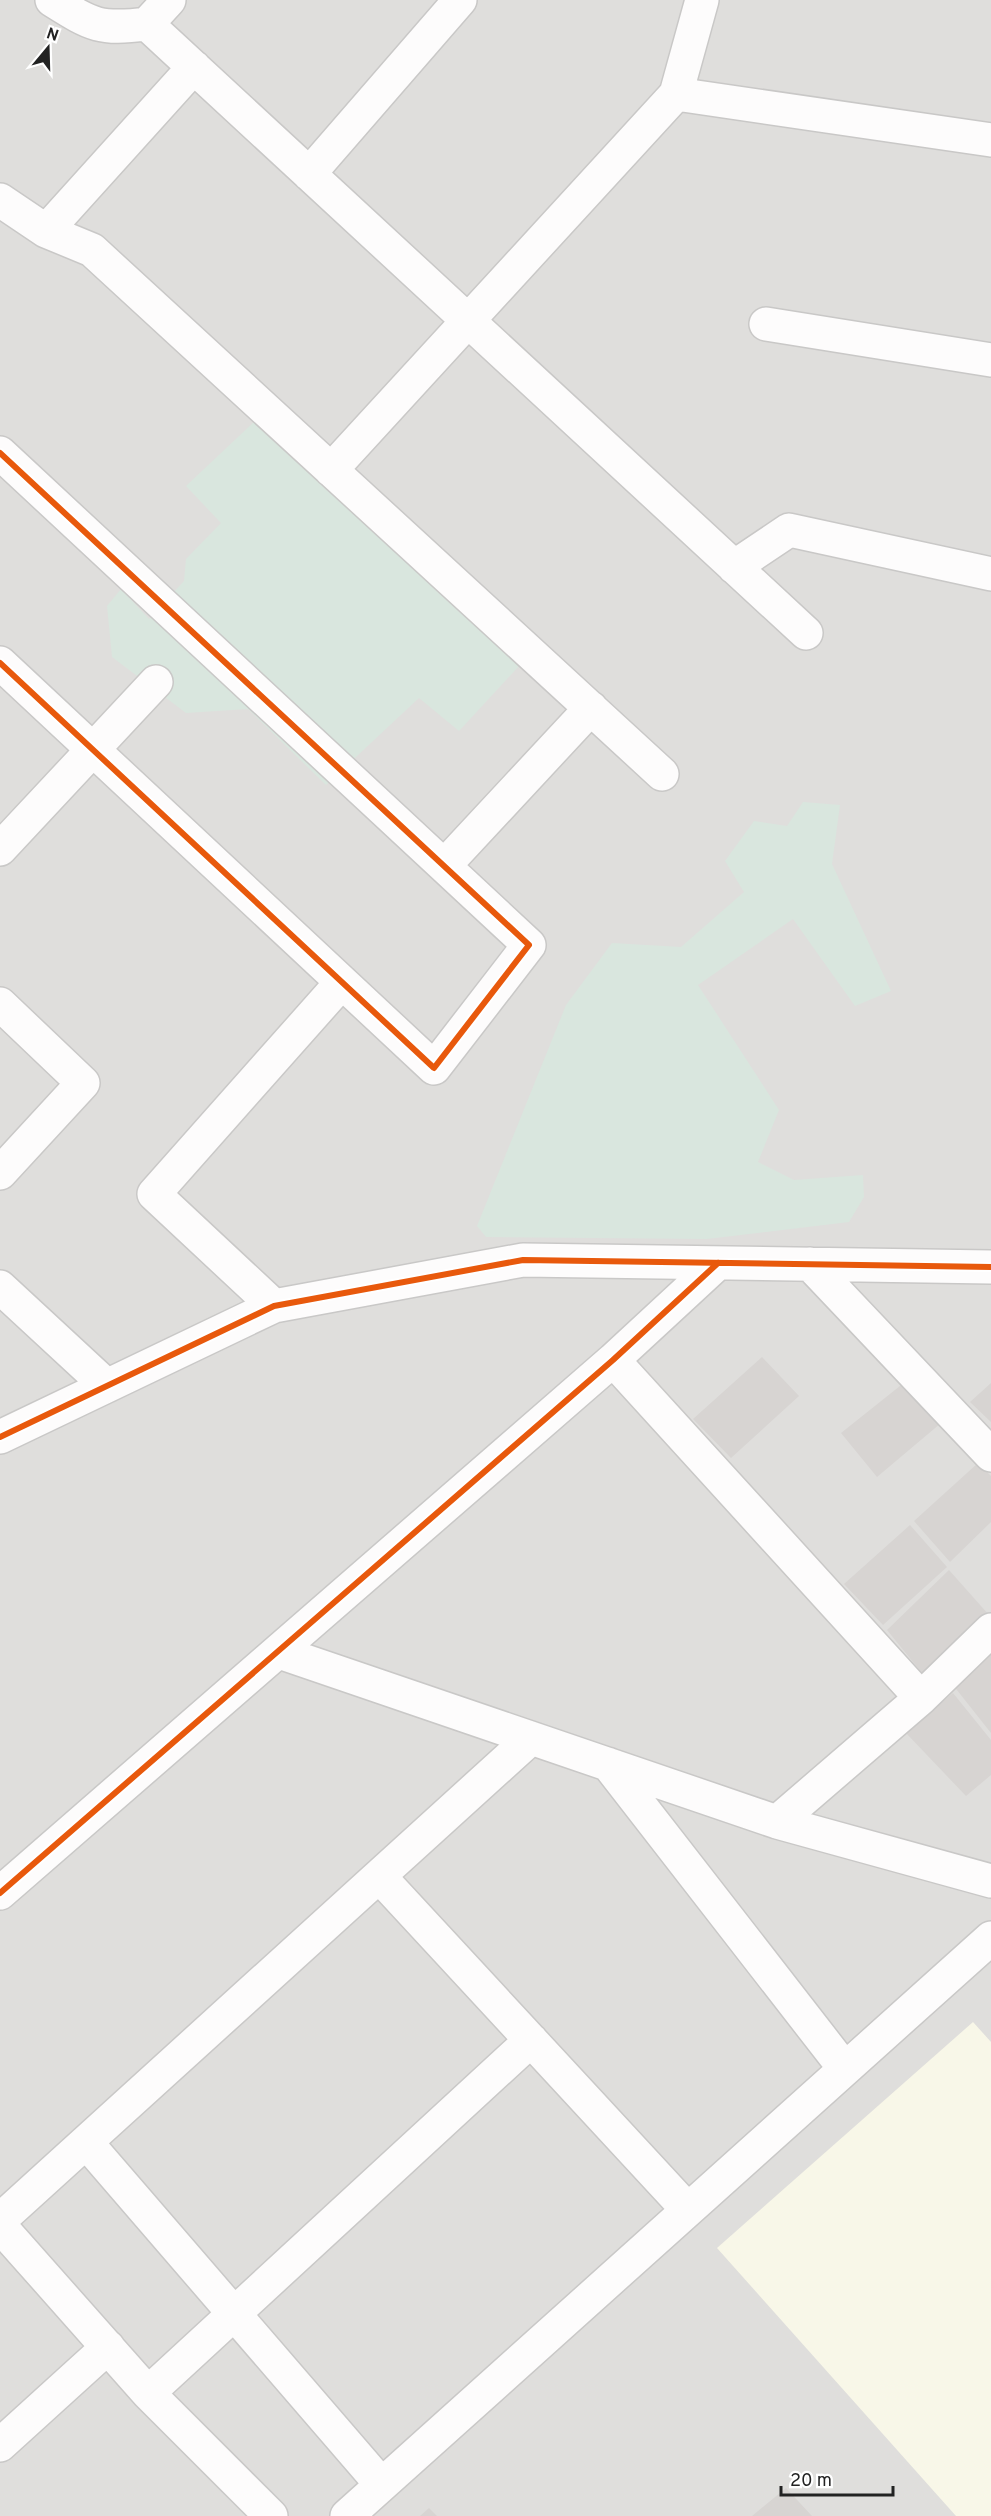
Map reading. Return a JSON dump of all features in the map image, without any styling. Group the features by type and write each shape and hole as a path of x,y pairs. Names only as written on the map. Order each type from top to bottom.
{"street":[{"path":"52,0 96,25 115,28 147,24 170,0"},
{"path":"309,174 460,0"},
{"path":"331,470 676,94 702,0"},
{"path":"147,24 806,633"},
{"path":"46,231 194,67"},
{"path":"676,94 991,140"},
{"path":"0,200 46,231 92,250 662,774"},
{"path":"766,324 991,360"},
{"path":"0,453 529,945 434,1068 0,663"},
{"path":"734,567 789,530 991,574"},
{"path":"0,849 156,682"},
{"path":"444,866 591,708"},
{"path":"274,1306 154,1194 342,982"},
{"path":"0,1004 83,1083 0,1173"},
{"path":"0,1437 274,1306 523,1260 991,1267"},
{"path":"0,1893 613,1360 718,1263"},
{"path":"810,1264 991,1455"},
{"path":"0,1287 108,1386"},
{"path":"613,1360 921,1698"},
{"path":"777,1822 921,1698 991,1630"},
{"path":"279,1652 777,1822 991,1881"},
{"path":"0,2220 531,1738"},
{"path":"608,1764 845,2069"},
{"path":"379,1876 688,2210"},
{"path":"347,2516 845,2069 986,1953"},
{"path":"148,2393 531,2040"},
{"path":"86,2142 381,2484"},
{"path":"0,2226 148,2393 271,2516"},
{"path":"0,2445 108,2347"}],"shaded area":[{"path":"0,0 991,0 991,2516 0,2516"},
{"path":"257,419 520,665 459,731 419,698 326,785 248,709 186,713 112,657 107,606 121,589 149,619 184,581 186,559 221,523 186,486"},
{"path":"803,802 840,805 832,864 891,991 855,1006 793,919 698,985 779,1110 758,1162 794,1180 863,1175 864,1197 849,1222 707,1239 486,1237 477,1226 566,1005 612,943 681,947 744,892 725,861 754,821 787,826"},
{"path":"973,2022 991,2042 991,2516 956,2516 717,2248"}],"building":[{"path":"762,1357 799,1396 731,1458 693,1419"},
{"path":"910,1378 947,1418 877,1477 841,1433"},
{"path":"991,1383 991,1422 970,1402"},
{"path":"978,1463 991,1476 991,1522 950,1562 914,1521"},
{"path":"910,1525 947,1567 883,1625 844,1584"},
{"path":"949,1570 989,1615 922,1673 887,1630"},
{"path":"991,1654 991,1733 953,1685"},
{"path":"953,1693 991,1740 991,1775 966,1796 906,1733"},
{"path":"786,2488 812,2516 752,2516"},
{"path":"429,2508 437,2516 420,2516"}],"cycle path":[{"path":"0,453 529,945 434,1068 0,663"},
{"path":"0,1437 274,1306 523,1260 991,1267"},
{"path":"0,1893 613,1360 718,1263"}]}
